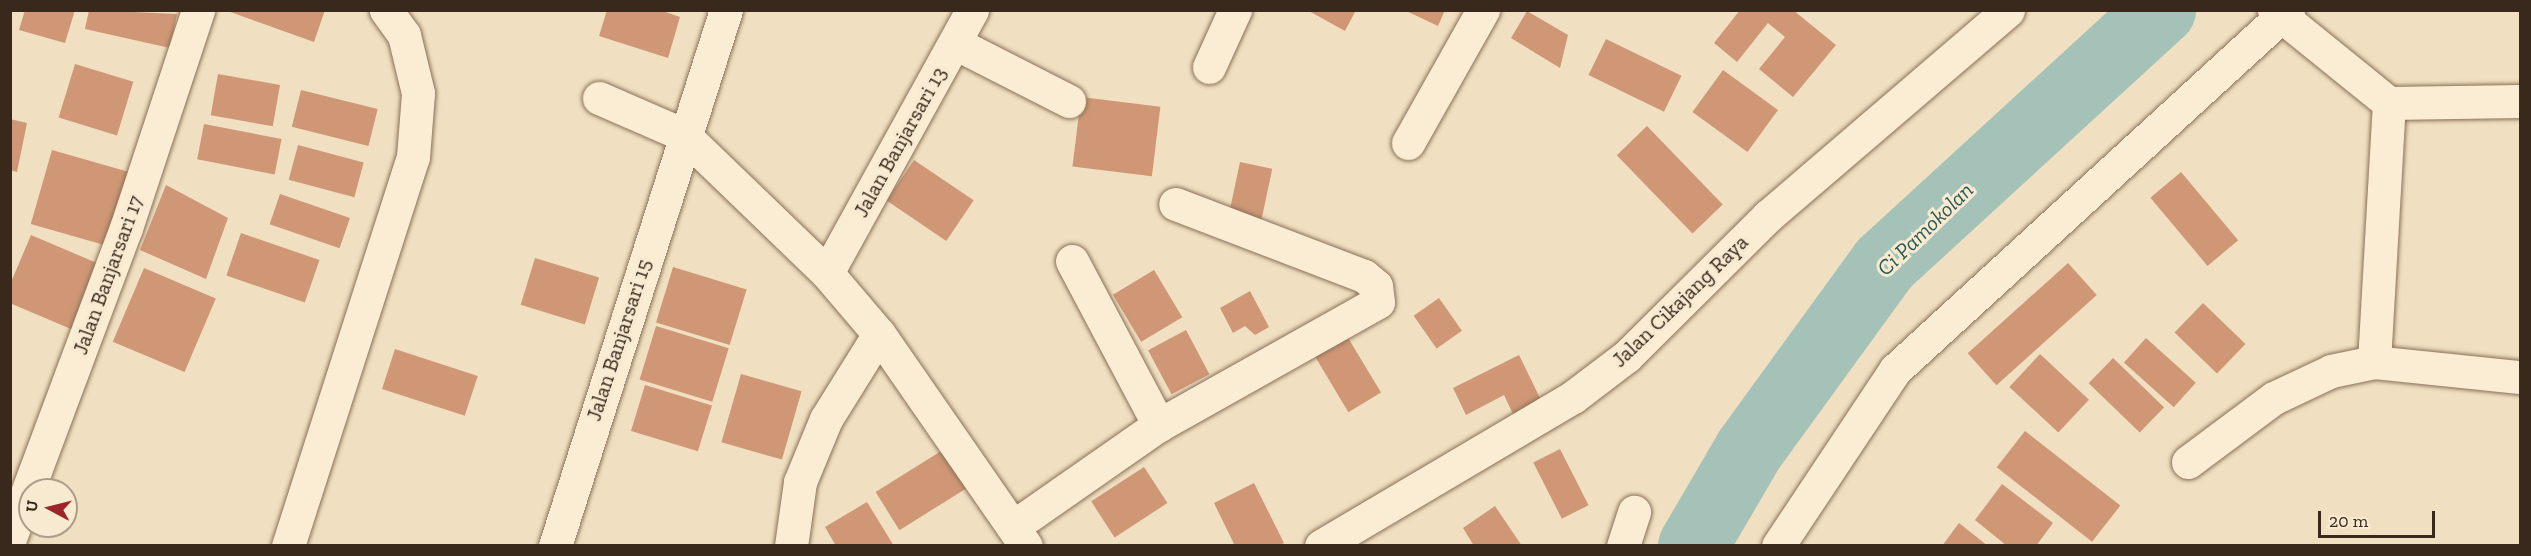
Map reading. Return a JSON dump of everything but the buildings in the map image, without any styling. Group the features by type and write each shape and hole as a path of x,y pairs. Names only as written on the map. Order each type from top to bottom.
{"street":[{"name":"Jalan Banjarsari 17","path":"10,538 126,228 198,10"},
{"path":"288,546 412,157 418,93 404,34 387,10"},
{"name":"Jalan Banjarsari 15","path":"555,546 684,135 726,10"},
{"name":"Jalan Banjarsari 13","path":"827,273 972,10"},
{"path":"1209,67 1235,10"},
{"path":"1407,143 1483,10"},
{"path":"1778,546 1895,370 2281,13 2390,103 2520,101"},
{"name":"Jalan Cikajang Raya","path":"1320,546 1573,397 1627,356 1768,216 1993,15"},
{"path":"955,43 1069,101"},
{"path":"599,98 684,135 827,273 879,334 1020,536 1159,425 1370,310 1379,297 1364,276 1175,204"},
{"path":"2374,362 2390,103"},
{"path":"1072,261 1159,425"},
{"path":"791,546 800,482 826,419 879,334"},
{"path":"2188,462 2274,399 2331,371 2374,362 2520,377"},
{"path":"1623,546 1634,512"}],"waterway":[{"name":"Ci Pamokolan","path":"1693,546 1749,450 1884,264 2161,10"}]}
